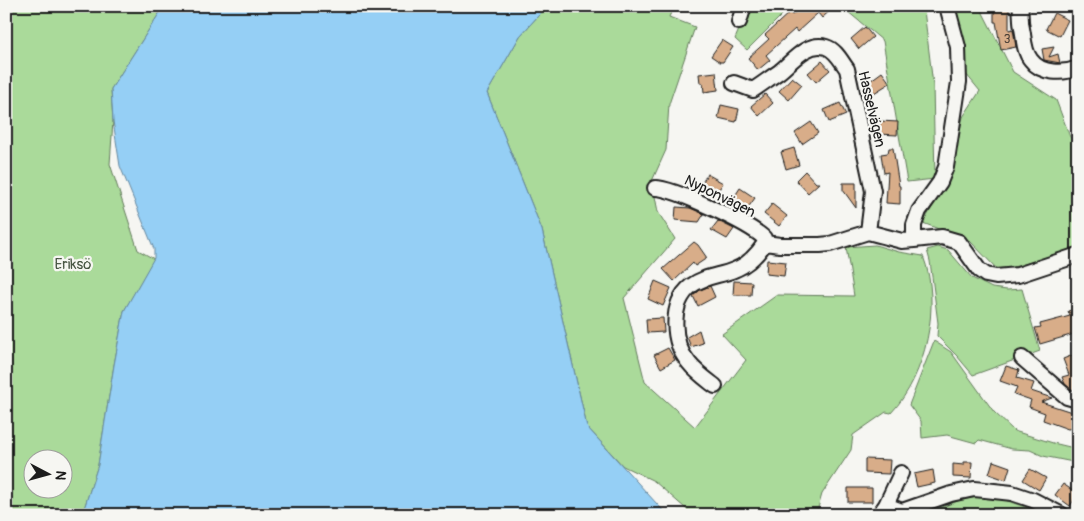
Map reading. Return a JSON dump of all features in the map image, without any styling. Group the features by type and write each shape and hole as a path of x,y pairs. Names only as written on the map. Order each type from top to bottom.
{"street":[{"path":"739,22 744,6"},
{"path":"914,240 914,225 919,211 940,182 946,167 959,82 958,47 947,6"},
{"path":"1021,6 1022,30 1030,59 1038,67 1048,71 1078,68"},
{"name":"Hasselvägen","path":"734,83 753,90 797,56 812,48 825,46 837,54 847,69 873,191 868,232"},
{"name":"Nyponvägen","path":"655,188 677,192 747,226 760,233 765,243"},
{"path":"715,386 689,364 683,355 678,343 676,328 678,304 691,286 701,280 734,270 750,262 765,243 794,246 830,244 868,232 902,240 942,237 959,242 979,270 986,275 996,277 1018,275 1078,255"},
{"path":"1022,358 1066,397 1078,400"},
{"path":"901,473 883,510 902,511 951,494 974,489 1012,494 1033,500 1062,515"}],"green space":[{"name":"Eriksö","path":"6,6 164,6 111,89 113,121 110,164 138,250 154,259 124,311 98,465 82,515 6,515"},
{"path":"547,6 674,6 669,17 695,27 669,104 666,150 652,181 658,212 675,239 624,298 645,382 695,427 746,360 722,334 777,295 854,296 846,247 875,245 923,256 929,275 931,296 927,339 922,360 903,398 891,413 886,412 853,435 851,450 822,494 816,515 693,515 654,481 623,466 587,427 542,230 487,93 520,36"},
{"path":"749,6 797,6 787,10 747,50 735,39"},
{"path":"841,6 926,6 924,10 933,85 935,179 907,182 883,41"},
{"path":"954,6 984,6 982,11 1013,72 1056,100 1070,137 1078,143 1078,249 999,271 970,241 923,223 948,180 963,117 980,91 966,74"},
{"path":"938,247 948,250 972,278 992,288 1022,289 1040,351 973,375 937,336 938,323 927,250"},
{"path":"934,341 951,352 994,412 1014,431 1078,449 1078,463 1043,456 1030,450 1012,449 979,440 976,443 947,435 922,438 921,421 909,405"},
{"path":"984,496 1002,499 1048,515 922,515 960,500"}],"water":[{"path":"164,6 547,6 520,36 487,93 542,230 587,427 667,515 82,515 98,465 124,311 154,258 154,249 120,166 113,121 111,89"}],"building":[{"path":"802,6 835,6 822,18 818,13 797,32 795,29 766,55 770,60 758,70 748,58 769,39 765,35 790,12 792,15"},
{"path":"994,6 1009,6 1009,30 1013,29 1016,47 1001,50 996,22 994,22"},
{"path":"1054,13 1068,20 1060,36 1046,29"},
{"path":"865,27 873,37 859,49 851,39"},
{"path":"722,40 733,47 723,62 720,62 711,56"},
{"path":"1054,47 1049,57 1058,54 1060,63 1044,60 1042,49"},
{"path":"822,61 830,70 816,82 808,73"},
{"path":"716,72 718,90 704,92 699,74"},
{"path":"882,72 890,83 874,93 867,83"},
{"path":"792,77 802,85 789,100 779,91"},
{"path":"765,94 773,103 759,116 751,106"},
{"path":"840,103 846,115 829,122 824,110"},
{"path":"721,105 739,109 736,122 718,118"},
{"path":"880,121 898,122 897,135 879,134"},
{"path":"811,122 818,133 802,144 795,133"},
{"path":"794,148 799,165 786,169 781,152"},
{"path":"889,148 893,148 900,186 900,204 886,203 888,172 884,173 881,154 888,153"},
{"path":"805,171 816,183 819,183 808,193 796,180"},
{"path":"707,174 723,183 716,194 701,185"},
{"path":"843,183 856,183 856,208 843,190"},
{"path":"740,188 755,198 747,209 733,199"},
{"path":"772,204 787,216 779,226 764,214"},
{"path":"676,207 690,208 704,214 699,222 675,220"},
{"path":"718,221 734,229 727,239 711,230"},
{"path":"694,242 707,258 695,266 693,263 674,281 663,269"},
{"path":"767,260 786,262 784,276 766,274"},
{"path":"655,281 671,288 663,306 648,299"},
{"path":"734,281 752,282 751,295 733,295"},
{"path":"710,286 715,297 698,306 693,296 700,290"},
{"path":"1078,308 1078,335 1074,334 1040,344 1035,328 1041,327 1040,324 1070,316 1068,311"},
{"path":"663,318 664,332 647,333 646,319"},
{"path":"699,330 703,343 691,347 687,337"},
{"path":"668,348 675,360 661,368 654,355"},
{"path":"1078,353 1078,391 1071,389 1065,384 1062,377 1069,375 1063,359"},
{"path":"1006,366 1019,370 1017,378 1034,383 1031,391 1052,398 1041,402 1078,414 1078,427 1068,429 1043,420 1045,413 1029,407 1031,400 1014,394 1017,387 1000,381"},
{"path":"865,459 890,460 889,474 865,473"},
{"path":"993,461 1010,467 1006,480 989,474"},
{"path":"964,462 972,462 971,478 953,477 953,464 964,465"},
{"path":"1030,469 1046,478 1039,490 1023,480"},
{"path":"933,470 935,483 917,487 914,474"},
{"path":"1063,484 1078,494 1070,506 1055,495"},
{"path":"848,488 872,488 872,502 848,502"}]}
